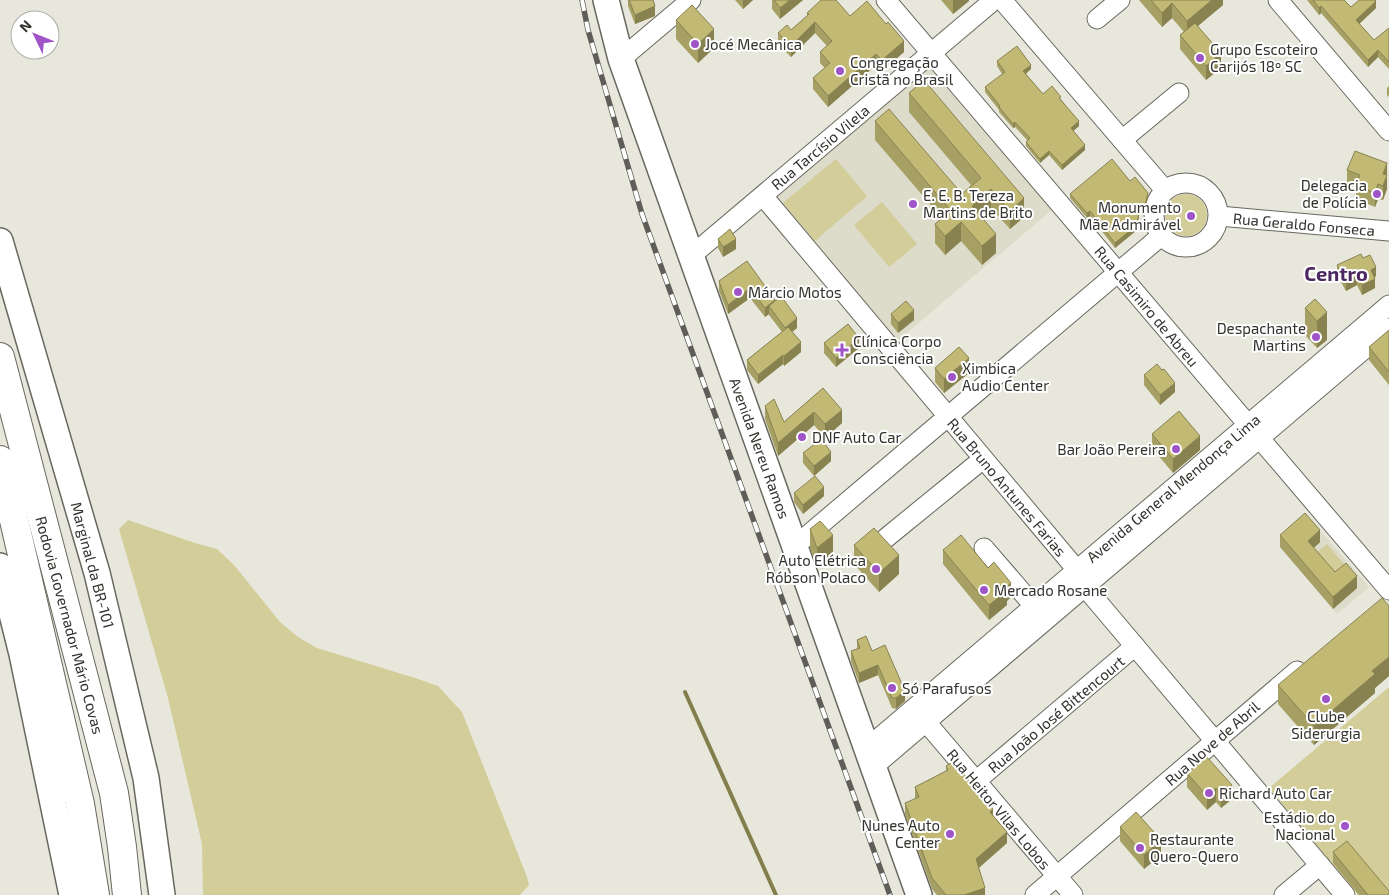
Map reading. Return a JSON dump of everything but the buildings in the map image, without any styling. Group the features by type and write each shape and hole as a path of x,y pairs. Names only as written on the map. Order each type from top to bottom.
{"highway":[{"name":"Rodovia Governador Mário Covas","path":"0,356 114,793 127,895"},
{"name":"Rodovia Governador Mário Covas","path":"0,460 80,804 95,895"}],"main road":[{"name":"Avenida Nereu Ramos","path":"606,0 621,59 919,895"},
{"name":"Marginal da BR-101","path":"0,241 96,573 146,778 162,895"},
{"path":"0,566 24,664 72,895"}],"street":[{"path":"621,59 691,0"},
{"name":"Rua Casimiro de Abreu","path":"886,0 1389,591"},
{"name":"Rua Tarcísio Vilela","path":"691,256 994,0"},
{"path":"1002,0 1165,190"},
{"path":"1097,19 1120,0"},
{"path":"1278,0 1389,131"},
{"path":"1122,140 1179,93"},
{"path":"1184,182 1204,188 1216,204 1219,216 1211,235 1203,242 1193,246 1182,247 1171,244 1161,236 1155,226 1153,214 1157,201 1165,190 1184,182"},
{"name":"Rua Bruno Antunes Farias","path":"762,196 1077,570 1085,587 1345,895"},
{"name":"Rua Geraldo Fonseca","path":"1219,216 1389,232"},
{"path":"795,546 1161,236"},
{"name":"Avenida General Mendonça Lima","path":"869,758 926,722 1085,587 1389,305"},
{"name":"Avenida General Mendonça Lima","path":"869,758 1034,606 1077,570 1389,328"},
{"path":"886,538 983,459"},
{"path":"984,548 1034,606"},
{"path":"1374,605 1389,591"},
{"name":"Rua João José Bittencourt","path":"976,781 1135,646"},
{"name":"Rua Nove de Abril","path":"1035,895 1313,657"},
{"name":"Rua Heitor Vilas Lobos","path":"926,722 1073,895"},
{"path":"1284,895 1320,864"}],"shaded area":[{"name":"E. E. B. Tereza Martins de Brito","path":"931,65 1053,209 895,343 773,198"},
{"path":"836,159 867,196 815,241 783,203"},
{"path":"1186,194 1201,200 1207,215 1201,230 1186,236 1171,230 1165,215 1171,200"},
{"path":"882,202 917,244 889,267 854,225"},
{"path":"128,520 217,549 234,565 280,622 298,637 317,648 438,686 462,712 527,877 529,885 520,895 203,895 202,844 168,698 119,529"},
{"path":"1311,520 1369,587 1337,614 1280,547"},
{"path":"1327,544 1348,569 1336,580 1314,555"},
{"name":"Estádio do Nacional","path":"1389,687 1389,895 1358,895 1269,788"}],"waterway":[{"path":"685,692 776,895"}],"railway":[{"path":"582,0 588,30 642,214 890,895"}],"place":[{"name":"Jocé Mecânica","path":"695,44"},
{"name":"Grupo Escoteiro Carijós 18º SC","path":"1200,58"},
{"name":"Congregação Cristã no Brasil","path":"840,71"},
{"name":"Delegacia de Polícia","path":"1377,194"},
{"name":"E. E. B. Tereza Martins de Brito","path":"913,204"},
{"name":"Monumento Mãe Admirável","path":"1191,216"},
{"name":"Márcio Motos","path":"738,292"},
{"name":"Despachante Martins","path":"1316,337"},
{"name":"Clínica Corpo Consciência","path":"842,350"},
{"name":"Ximbica Audio Center","path":"952,377"},
{"name":"DNF Auto Car","path":"802,437"},
{"name":"Bar João Pereira","path":"1176,449"},
{"name":"Auto Elétrica Róbson Polaco","path":"876,569"},
{"name":"Mercado Rosane","path":"984,590"},
{"name":"Só Parafusos","path":"892,688"},
{"name":"Clube Siderurgia","path":"1326,699"},
{"name":"Richard Auto Car","path":"1209,793"},
{"name":"Estádio do Nacional","path":"1345,826"},
{"name":"Nunes Auto Center","path":"950,834"},
{"name":"Restaurante Quero-Quero","path":"1140,848"}],"district":[{"name":"Centro","path":"1336,273"}]}
